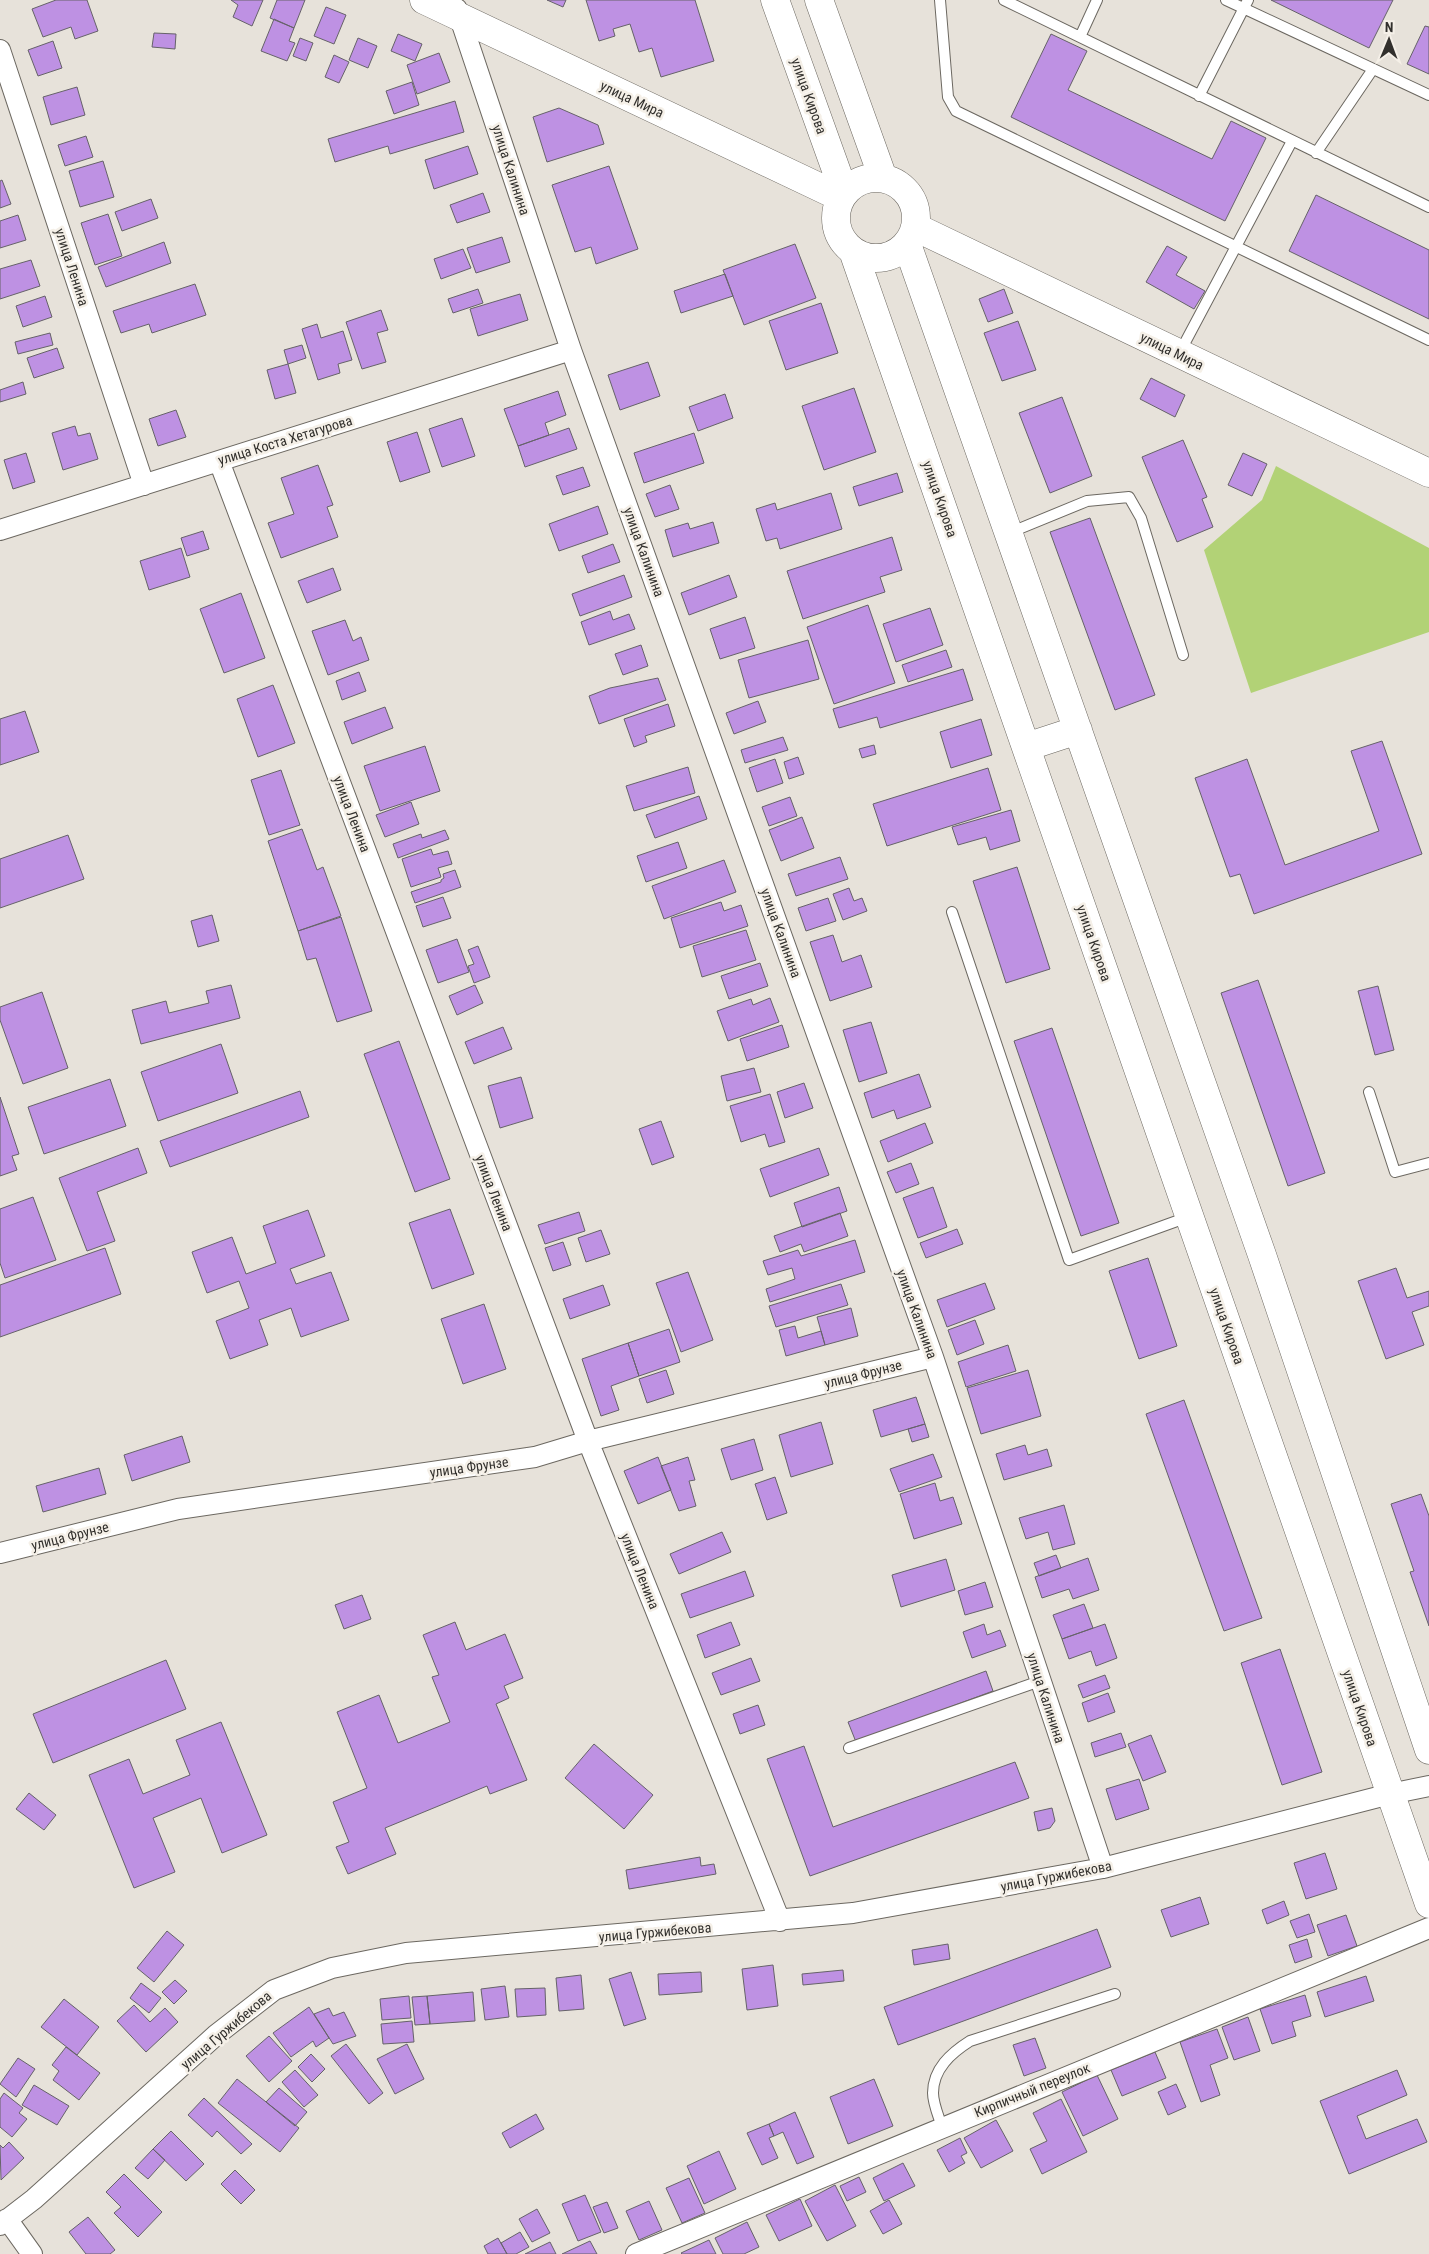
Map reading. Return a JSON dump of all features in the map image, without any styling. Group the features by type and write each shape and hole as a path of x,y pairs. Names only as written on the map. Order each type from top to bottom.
{"street":[{"name":"улица Мира","path":"424,0 457,9 842,195"},
{"name":"улица Кирова","path":"775,0 842,195 835,212 836,227 842,241 853,252 1429,1904"},
{"path":"819,0 884,178"},
{"name":"улица Калинина","path":"457,9 571,350 933,1357 1102,1868"},
{"name":"улица Ленина","path":"0,50 144,485"},
{"path":"842,195 855,183 869,178 884,178 898,184 910,196 916,211 911,236 1008,533 1268,1274 1429,1750"},
{"name":"улица Мира","path":"911,236 1179,354 1429,472"},
{"path":"853,252 866,258 881,258 895,254 911,236"},
{"name":"улица Коста Хетагурова","path":"0,530 571,350"},
{"name":"улица Ленина","path":"219,461 588,1441 780,1921"},
{"path":"1026,747 1078,730"},
{"name":"улица Фрунзе","path":"0,1553 178,1509 535,1457 588,1441 933,1357"},
{"name":"улица Гуржибекова","path":"4,2222 216,2035 274,1990 332,1968 406,1954 853,1913 1102,1868 1390,1794 1429,1786"},
{"name":"Кирпичный переулок","path":"636,2254 1429,1928"},
{"path":"4,2222 32,2254"}],"lane":[{"path":"940,0 948,97 956,111 1429,340"},
{"path":"1004,0 1429,207"},
{"path":"1080,38 1097,0"},
{"path":"1226,0 1246,4 1373,69 1429,95"},
{"path":"1199,96 1246,4"},
{"path":"1316,153 1373,69"},
{"path":"1179,354 1292,141"},
{"path":"1008,533 1087,500 1129,497 1141,518 1183,655"},
{"path":"952,912 1069,1260 1189,1217"},
{"path":"1369,1092 1395,1172 1429,1163"},
{"path":"849,1748 1040,1681"},
{"path":"942,2127 933,2093 938,2070 952,2052 970,2041 1115,1994"}],"green space":[{"path":"1276,466 1429,548 1429,632 1251,693 1204,550 1262,500"}],"building":[{"path":"56,0 87,0 98,31 75,39 71,27 43,37 32,9"},
{"path":"231,0 263,0 252,26 233,17 238,5"},
{"path":"277,0 305,0 294,28 270,18"},
{"path":"547,0 566,0 563,7"},
{"path":"586,0 695,0 714,61 661,77 652,48 639,52 630,24 613,29 615,36 599,41"},
{"path":"1271,0 1393,0 1369,48"},
{"path":"326,7 346,15 334,44 314,36"},
{"path":"274,19 294,28 289,41 295,43 287,61 261,51"},
{"path":"1425,26 1429,27 1429,74 1407,64"},
{"path":"154,33 176,34 175,49 152,47"},
{"path":"398,34 422,44 415,61 391,51"},
{"path":"1051,34 1087,51 1068,90 1212,159 1231,121 1266,138 1225,221 1011,117"},
{"path":"300,38 313,43 306,61 293,56"},
{"path":"358,38 377,46 368,68 349,60"},
{"path":"53,41 62,68 38,76 28,50"},
{"path":"439,53 450,82 417,94 407,65"},
{"path":"334,55 349,62 339,83 325,77"},
{"path":"412,82 419,105 394,114 386,91"},
{"path":"77,87 85,115 51,125 43,97"},
{"path":"455,101 464,132 390,154 388,146 335,162 328,139"},
{"path":"559,108 598,125 604,144 547,162 533,117"},
{"path":"86,136 93,157 65,166 58,145"},
{"path":"468,146 478,174 434,189 425,160"},
{"path":"103,161 114,197 80,207 69,171"},
{"path":"609,166 638,249 596,264 591,247 575,252 552,185"},
{"path":"2,180 11,204 0,208 0,181"},
{"path":"483,193 490,212 457,223 450,205"},
{"path":"1316,195 1429,250 1429,319 1289,251"},
{"path":"151,199 158,218 122,231 115,212"},
{"path":"108,214 122,256 95,265 81,223"},
{"path":"18,215 26,240 0,248 0,221"},
{"path":"502,237 510,262 476,273 467,248"},
{"path":"164,242 171,263 106,287 98,267"},
{"path":"795,244 816,298 744,325 723,270"},
{"path":"1167,246 1187,257 1176,275 1205,291 1194,309 1146,282"},
{"path":"463,249 471,268 441,279 434,259"},
{"path":"31,260 40,286 0,299 0,269"},
{"path":"725,274 733,296 681,313 674,291"},
{"path":"195,284 206,315 152,333 149,324 121,333 113,311"},
{"path":"478,289 483,303 453,313 448,299"},
{"path":"1004,289 1013,313 988,322 979,299"},
{"path":"520,294 528,320 478,336 470,309"},
{"path":"45,296 52,317 23,327 16,306"},
{"path":"821,303 838,353 786,370 769,321"},
{"path":"381,310 388,330 377,333 386,362 362,369 346,322"},
{"path":"1018,321 1036,370 1002,381 984,333"},
{"path":"317,324 321,338 343,331 352,360 338,364 340,373 318,380 302,329"},
{"path":"50,333 53,345 18,354 15,342"},
{"path":"302,345 306,358 288,364 284,350"},
{"path":"57,348 64,368 34,378 27,358"},
{"path":"648,362 660,396 620,410 608,375"},
{"path":"288,364 296,393 275,399 267,370"},
{"path":"1151,378 1185,395 1175,417 1140,399"},
{"path":"23,382 26,394 0,402 0,390"},
{"path":"854,388 876,452 824,470 802,406"},
{"path":"558,391 566,415 545,423 549,435 518,446 504,409"},
{"path":"725,394 733,418 698,431 689,407"},
{"path":"1062,397 1092,476 1050,493 1019,413"},
{"path":"176,410 186,437 158,446 149,419"},
{"path":"462,418 475,456 442,467 429,429"},
{"path":"75,426 78,436 90,433 98,459 63,470 52,433"},
{"path":"569,428 577,449 525,467 518,446"},
{"path":"417,432 430,472 400,482 387,442"},
{"path":"694,433 704,463 644,483 634,453"},
{"path":"1183,440 1207,497 1202,499 1213,527 1177,542 1142,457"},
{"path":"26,453 35,482 13,489 4,460"},
{"path":"1243,453 1267,464 1252,496 1228,485"},
{"path":"318,465 333,505 327,507 338,537 281,558 268,523 294,514 281,478"},
{"path":"583,467 590,486 563,495 556,476"},
{"path":"897,473 903,492 859,506 853,487"},
{"path":"670,485 679,509 655,517 646,494"},
{"path":"831,493 842,529 780,549 777,538 766,541 756,509 775,503 777,510"},
{"path":"598,506 608,534 559,551 549,524"},
{"path":"1090,518 1155,695 1115,710 1050,532"},
{"path":"713,522 719,543 673,557 665,530 688,523 690,529"},
{"path":"203,531 209,549 187,556 181,538"},
{"path":"892,537 902,570 880,577 885,592 803,619 787,571"},
{"path":"613,544 620,562 588,573 582,556"},
{"path":"181,548 190,577 149,590 140,561"},
{"path":"333,568 341,590 307,603 298,581"},
{"path":"624,575 632,597 580,616 572,594"},
{"path":"729,575 737,597 689,615 681,593"},
{"path":"241,593 265,658 224,673 200,609"},
{"path":"868,605 895,683 834,704 807,627"},
{"path":"930,608 943,645 896,662 883,624"},
{"path":"610,611 613,620 629,614 635,629 589,645 581,622"},
{"path":"745,617 755,648 720,659 710,629"},
{"path":"345,620 353,641 361,637 369,660 328,675 312,631"},
{"path":"808,640 819,679 749,698 738,660"},
{"path":"641,645 648,666 623,675 615,654"},
{"path":"946,650 952,667 908,682 902,665"},
{"path":"963,669 973,700 880,728 877,717 839,728 833,709"},
{"path":"359,672 366,691 342,700 336,681"},
{"path":"658,678 666,700 599,724 589,696 610,688"},
{"path":"273,685 295,743 258,757 237,699"},
{"path":"758,701 766,722 734,734 726,713"},
{"path":"668,704 675,726 645,736 647,742 634,747 624,719"},
{"path":"385,707 393,728 352,744 344,722"},
{"path":"25,711 39,752 0,765 0,719"},
{"path":"981,719 992,755 951,768 940,732"},
{"path":"783,737 788,750 745,763 741,750"},
{"path":"1382,741 1422,854 1254,914 1240,874 1230,877 1195,778 1247,759 1285,865 1379,831 1351,751"},
{"path":"874,745 876,754 862,758 859,749"},
{"path":"425,746 440,791 380,811 364,766"},
{"path":"798,757 804,774 789,779 784,762"},
{"path":"775,759 783,783 757,792 749,768"},
{"path":"688,767 695,793 634,811 626,786"},
{"path":"988,768 1001,810 887,846 873,804"},
{"path":"281,770 300,825 269,835 251,780"},
{"path":"699,796 707,819 655,838 646,815"},
{"path":"790,797 797,816 769,826 762,807"},
{"path":"411,802 419,824 385,837 376,815"},
{"path":"1011,810 1020,841 990,850 986,837 958,845 952,827"},
{"path":"802,817 814,848 781,861 769,830"},
{"path":"302,829 317,870 323,867 341,916 298,931 268,841"},
{"path":"445,830 449,839 398,858 393,844 421,834 422,838"},
{"path":"68,835 84,879 0,908 0,859"},
{"path":"678,842 687,868 646,882 637,856"},
{"path":"431,849 433,855 448,851 452,864 438,868 441,877 411,887 402,859"},
{"path":"840,857 848,879 796,896 788,874"},
{"path":"724,860 736,892 664,919 652,886"},
{"path":"1017,867 1050,969 1006,983 973,881"},
{"path":"455,870 461,887 415,903 411,892 441,882 444,878 443,874"},
{"path":"849,888 854,901 862,898 867,911 843,920 833,894"},
{"path":"443,897 451,918 423,927 416,906"},
{"path":"828,898 836,921 806,931 798,908"},
{"path":"721,902 724,911 741,905 748,926 680,948 671,918"},
{"path":"212,915 219,941 198,947 191,921"},
{"path":"341,917 372,1011 337,1022 316,958 307,960 298,931"},
{"path":"746,930 756,960 702,977 693,946"},
{"path":"833,935 842,962 861,955 872,987 830,1001 810,942"},
{"path":"457,939 469,972 438,983 426,950"},
{"path":"478,946 490,977 474,983 468,966 474,964 468,950"},
{"path":"760,963 768,986 729,999 721,976"},
{"path":"1258,980 1325,1173 1288,1186 1221,993"},
{"path":"231,985 240,1018 141,1044 132,1010 166,1001 169,1013 209,1003 206,991"},
{"path":"475,985 483,1003 457,1015 449,996"},
{"path":"1378,986 1394,1050 1375,1055 1358,991"},
{"path":"42,992 68,1068 23,1084 0,1020 0,1007"},
{"path":"770,998 779,1022 728,1041 717,1011 751,999 753,1005"},
{"path":"871,1022 887,1073 859,1082 843,1030"},
{"path":"782,1025 789,1047 747,1061 740,1039"},
{"path":"503,1027 512,1049 474,1064 465,1042"},
{"path":"1052,1028 1119,1223 1081,1236 1014,1041"},
{"path":"399,1041 450,1179 415,1192 364,1054"},
{"path":"221,1044 238,1093 158,1121 141,1072"},
{"path":"754,1068 761,1092 727,1101 721,1076"},
{"path":"919,1074 931,1107 897,1119 894,1110 872,1118 864,1093"},
{"path":"521,1077 533,1118 500,1128 488,1086"},
{"path":"110,1079 126,1126 44,1154 28,1107"},
{"path":"804,1083 813,1108 785,1118 777,1092"},
{"path":"300,1091 309,1117 170,1167 160,1141"},
{"path":"770,1094 785,1142 769,1147 765,1134 741,1142 730,1106"},
{"path":"0,1097 19,1154 12,1156 17,1170 0,1176"},
{"path":"661,1121 674,1157 652,1165 639,1129"},
{"path":"925,1123 933,1143 888,1162 880,1141"},
{"path":"138,1148 147,1173 97,1192 115,1241 87,1251 59,1178"},
{"path":"819,1148 829,1175 770,1197 760,1169"},
{"path":"911,1163 919,1184 896,1193 887,1172"},
{"path":"839,1187 847,1211 802,1227 794,1203"},
{"path":"933,1187 947,1227 918,1238 903,1198"},
{"path":"33,1197 56,1260 5,1278 0,1263 0,1209"},
{"path":"450,1209 474,1274 432,1289 409,1223"},
{"path":"308,1210 325,1256 290,1269 296,1284 331,1272 349,1320 301,1337 291,1308 259,1320 268,1345 230,1359 216,1321 249,1308 239,1281 207,1293 192,1252 232,1237 246,1274 276,1263 263,1226"},
{"path":"579,1212 585,1231 545,1244 538,1225"},
{"path":"840,1213 848,1236 804,1252 801,1244 780,1252 774,1236"},
{"path":"957,1229 963,1244 926,1258 920,1243"},
{"path":"601,1230 610,1254 586,1262 578,1238"},
{"path":"855,1240 865,1272 770,1302 766,1289 795,1279 792,1268 768,1275 763,1261 798,1250 801,1256"},
{"path":"563,1242 571,1265 553,1271 545,1248"},
{"path":"105,1248 121,1294 0,1337 0,1285"},
{"path":"1148,1258 1177,1346 1139,1359 1109,1271"},
{"path":"1396,1268 1407,1298 1429,1291 1429,1306 1412,1312 1424,1345 1386,1359 1358,1281"},
{"path":"688,1272 713,1340 681,1352 656,1283"},
{"path":"985,1283 995,1309 947,1327 937,1300"},
{"path":"841,1284 848,1305 776,1327 769,1306"},
{"path":"603,1285 610,1305 570,1319 563,1299"},
{"path":"484,1304 506,1369 463,1384 441,1319"},
{"path":"851,1308 858,1336 825,1345 817,1317"},
{"path":"975,1320 984,1344 957,1355 948,1330"},
{"path":"795,1326 798,1338 821,1331 825,1345 786,1356 779,1330"},
{"path":"669,1329 680,1362 639,1376 628,1343"},
{"path":"628,1343 639,1376 611,1386 619,1410 601,1416 582,1359"},
{"path":"1008,1345 1016,1371 966,1387 958,1362"},
{"path":"666,1370 674,1394 647,1403 639,1379"},
{"path":"1028,1370 1041,1416 981,1434 967,1388"},
{"path":"916,1397 925,1424 881,1437 873,1410"},
{"path":"1184,1400 1262,1618 1224,1631 1146,1414"},
{"path":"821,1422 833,1464 791,1477 779,1435"},
{"path":"925,1424 929,1437 912,1442 908,1429"},
{"path":"182,1436 190,1462 132,1481 124,1455"},
{"path":"754,1439 763,1470 731,1480 721,1449"},
{"path":"1025,1445 1028,1455 1047,1449 1052,1466 1004,1480 996,1454"},
{"path":"933,1454 942,1477 899,1492 890,1469"},
{"path":"658,1457 671,1490 638,1504 624,1471"},
{"path":"688,1457 695,1480 689,1481 696,1506 679,1511 661,1466"},
{"path":"99,1468 106,1494 43,1512 36,1486"},
{"path":"775,1477 787,1513 767,1520 755,1484"},
{"path":"935,1483 940,1501 953,1497 962,1524 914,1539 900,1494"},
{"path":"1421,1494 1429,1516 1429,1626 1410,1572 1414,1571 1391,1504"},
{"path":"1064,1505 1075,1544 1053,1550 1048,1532 1026,1539 1019,1518"},
{"path":"722,1532 731,1552 679,1574 670,1554"},
{"path":"1056,1555 1061,1568 1039,1576 1034,1563"},
{"path":"1088,1558 1099,1590 1073,1599 1069,1589 1042,1598 1035,1577"},
{"path":"946,1559 955,1590 901,1607 892,1575"},
{"path":"745,1571 754,1596 690,1618 681,1594"},
{"path":"985,1582 993,1607 965,1615 958,1591"},
{"path":"362,1595 371,1619 344,1629 335,1605"},
{"path":"1084,1604 1093,1628 1062,1639 1053,1615"},
{"path":"455,1622 466,1650 505,1634 523,1678 504,1686 509,1698 496,1704 527,1780 490,1794 487,1786 385,1828 396,1854 348,1874 336,1847 349,1842 333,1802 367,1788 337,1712 379,1695 398,1743 450,1722 432,1677 439,1675 423,1635"},
{"path":"731,1622 740,1645 705,1658 697,1635"},
{"path":"984,1624 987,1635 1000,1630 1006,1646 972,1658 963,1632"},
{"path":"1105,1624 1117,1658 1096,1666 1091,1651 1069,1659 1062,1639"},
{"path":"1280,1649 1322,1772 1282,1785 1241,1663"},
{"path":"751,1658 760,1681 721,1695 712,1673"},
{"path":"166,1660 186,1709 53,1763 33,1714"},
{"path":"986,1671 993,1691 856,1742 848,1722"},
{"path":"1105,1675 1110,1688 1083,1698 1078,1685"},
{"path":"1108,1693 1115,1712 1088,1722 1082,1703"},
{"path":"758,1705 765,1725 740,1734 733,1714"},
{"path":"221,1722 267,1835 222,1853 201,1798 153,1818 175,1872 134,1888 89,1775 129,1759 143,1794 190,1775 176,1740"},
{"path":"1121,1733 1126,1747 1095,1757 1091,1743"},
{"path":"1151,1735 1166,1772 1143,1781 1128,1744"},
{"path":"594,1744 653,1795 624,1829 565,1778"},
{"path":"804,1746 833,1827 1015,1762 1029,1798 810,1876 767,1759"},
{"path":"1139,1779 1149,1809 1116,1820 1106,1789"},
{"path":"29,1793 56,1815 44,1830 16,1809"},
{"path":"1052,1808 1055,1821 1050,1828 1038,1831 1034,1812"},
{"path":"1325,1853 1337,1889 1306,1899 1294,1863"},
{"path":"700,1857 701,1866 714,1864 716,1874 629,1889 626,1870"},
{"path":"1200,1897 1209,1924 1171,1937 1161,1910"},
{"path":"1284,1901 1289,1915 1267,1924 1262,1910"},
{"path":"1309,1914 1315,1932 1297,1938 1290,1921"},
{"path":"1346,1915 1357,1946 1328,1956 1317,1925"},
{"path":"1097,1929 1111,1967 898,2045 884,2007"},
{"path":"167,1931 184,1945 154,1982 137,1968"},
{"path":"1307,1939 1312,1957 1295,1963 1289,1945"},
{"path":"948,1944 950,1959 914,1965 912,1950"},
{"path":"773,1965 778,2006 747,2010 742,1969"},
{"path":"843,1970 844,1981 803,1985 802,1974"},
{"path":"631,1972 646,2019 624,2026 609,1979"},
{"path":"701,1972 702,1992 659,1995 658,1974"},
{"path":"581,1975 584,2009 559,2011 556,1978"},
{"path":"1366,1976 1374,2001 1325,2017 1317,1992"},
{"path":"175,1980 187,1991 174,2004 162,1992"},
{"path":"141,1983 161,1998 149,2013 130,1998"},
{"path":"505,1986 509,2017 485,2020 481,1989"},
{"path":"545,1988 546,2015 517,2017 515,1989"},
{"path":"473,1992 475,2021 430,2024 427,1996"},
{"path":"1305,1995 1311,2016 1292,2022 1296,2036 1272,2044 1260,2009"},
{"path":"409,1996 411,2018 382,2020 380,1999"},
{"path":"427,1996 430,2024 415,2025 412,1997"},
{"path":"64,1999 99,2027 77,2055 41,2027"},
{"path":"134,2005 150,2022 165,2008 178,2022 146,2052 117,2021"},
{"path":"309,2007 329,2038 316,2047 313,2041 291,2057 273,2033"},
{"path":"329,2008 333,2016 344,2012 356,2036 333,2044 314,2014"},
{"path":"1248,2017 1260,2051 1234,2060 1222,2027"},
{"path":"412,2021 414,2042 383,2044 381,2024"},
{"path":"1217,2029 1228,2058 1210,2065 1220,2095 1201,2102 1180,2042"},
{"path":"269,2036 292,2061 269,2082 246,2056"},
{"path":"1035,2038 1046,2068 1024,2076 1013,2045"},
{"path":"346,2044 383,2093 369,2104 331,2056"},
{"path":"407,2044 424,2079 395,2094 377,2059"},
{"path":"66,2047 100,2073 79,2100 53,2080 59,2071 52,2065"},
{"path":"1155,2052 1166,2078 1122,2096 1111,2070"},
{"path":"311,2054 325,2069 312,2082 298,2067"},
{"path":"18,2058 35,2069 16,2097 0,2084"},
{"path":"295,2070 318,2095 304,2107 282,2082"},
{"path":"1397,2070 1407,2095 1357,2116 1366,2139 1417,2119 1427,2142 1349,2174 1320,2101"},
{"path":"1097,2075 1118,2119 1083,2136 1062,2092"},
{"path":"237,2079 299,2128 280,2152 218,2103"},
{"path":"874,2079 893,2126 848,2144 830,2097"},
{"path":"1176,2084 1186,2107 1168,2115 1158,2092"},
{"path":"34,2085 69,2106 57,2125 22,2105"},
{"path":"279,2088 307,2112 295,2126 266,2102"},
{"path":"4,2093 23,2108 19,2113 27,2119 12,2137 0,2127 0,2099"},
{"path":"204,2098 252,2144 241,2154 217,2131 212,2137 188,2115"},
{"path":"1061,2099 1087,2152 1042,2174 1030,2149 1047,2141 1033,2113"},
{"path":"795,2112 814,2157 797,2164 783,2132 774,2136 769,2124"},
{"path":"536,2114 544,2129 510,2148 502,2133"},
{"path":"996,2120 1013,2151 981,2168 964,2138"},
{"path":"769,2124 774,2136 769,2138 778,2158 762,2165 747,2133"},
{"path":"171,2131 204,2164 186,2181 153,2149"},
{"path":"960,2138 967,2153 961,2156 965,2163 949,2172 937,2150"},
{"path":"9,2142 24,2158 1,2180 0,2145 3,2148"},
{"path":"153,2149 165,2160 148,2179 135,2168"},
{"path":"719,2151 736,2189 704,2204 687,2166"},
{"path":"903,2163 915,2186 884,2201 873,2178"},
{"path":"235,2170 255,2190 241,2204 221,2184"},
{"path":"124,2174 162,2212 138,2237 114,2213 121,2207 106,2192"},
{"path":"859,2177 866,2192 847,2201 840,2186"},
{"path":"689,2178 705,2213 682,2223 666,2188"},
{"path":"835,2185 856,2226 827,2241 805,2201"},
{"path":"585,2195 601,2232 578,2241 562,2204"},
{"path":"800,2199 812,2226 779,2241 766,2215"},
{"path":"889,2200 902,2224 883,2234 870,2211"},
{"path":"649,2201 662,2230 639,2240 626,2211"},
{"path":"607,2202 618,2228 604,2233 593,2207"},
{"path":"537,2209 550,2233 532,2242 519,2219"},
{"path":"88,2217 115,2250 110,2254 86,2254 69,2232"},
{"path":"747,2222 759,2247 744,2254 723,2254 715,2238"},
{"path":"520,2232 529,2247 516,2254 507,2254 501,2243"},
{"path":"498,2238 507,2254 488,2254 484,2246"},
{"path":"709,2240 716,2254 681,2253"},
{"path":"590,2241 597,2254 562,2254"},
{"path":"550,2242 556,2254 525,2254"}]}
